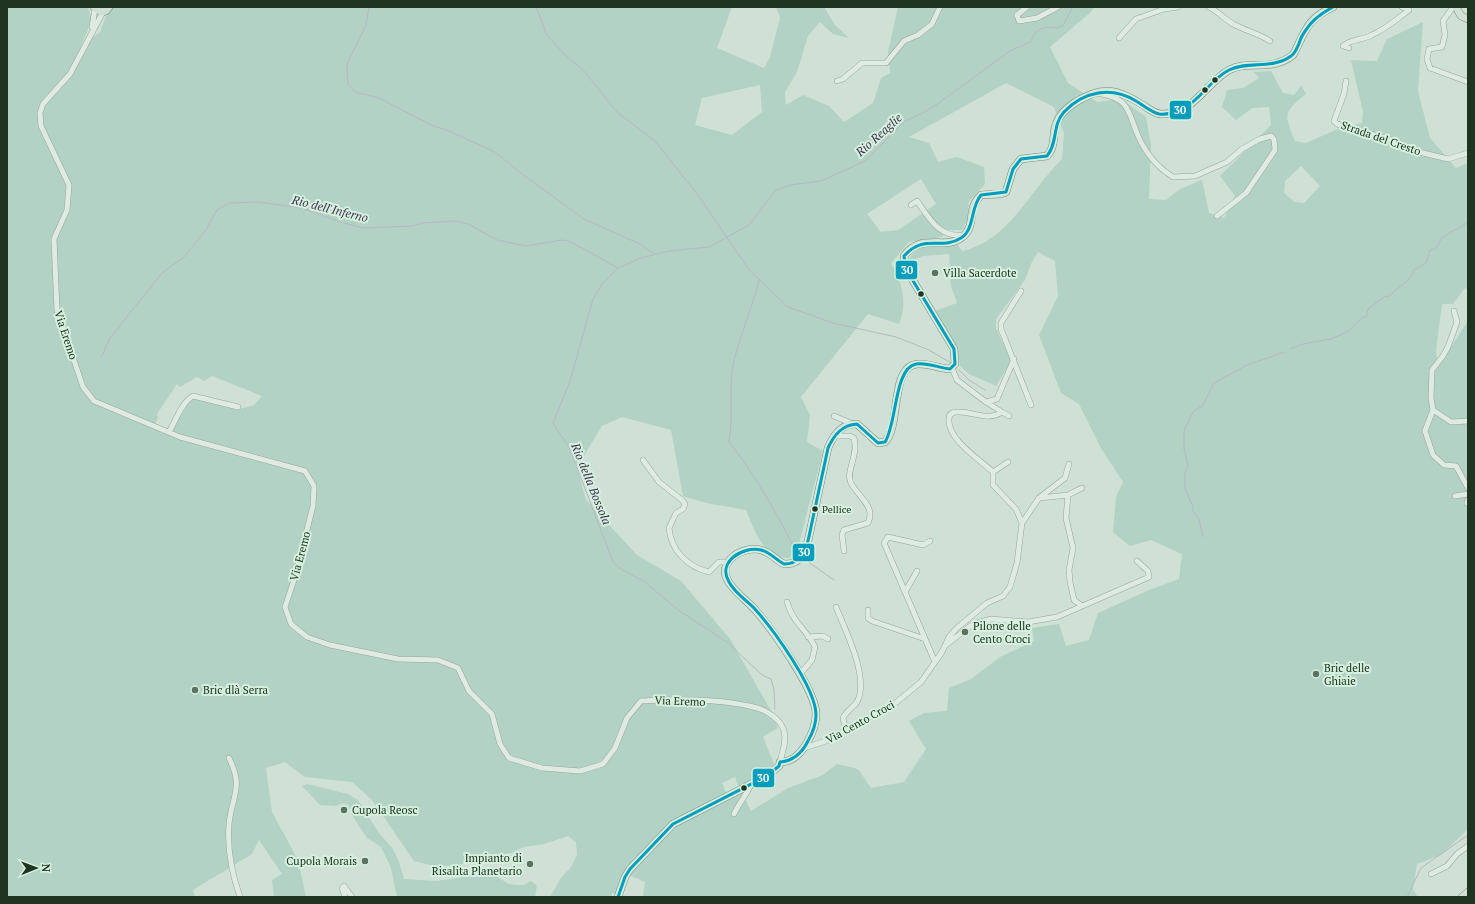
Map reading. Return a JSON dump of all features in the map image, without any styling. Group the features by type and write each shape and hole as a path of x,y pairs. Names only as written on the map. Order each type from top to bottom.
{"main road":[{"path":"94,8 103,12 109,7"},
{"path":"618,897 625,877 630,869 673,824 767,776 781,764 793,760 804,748 815,727 816,713 812,699 800,674 767,624 728,582 725,570 728,562 735,555 748,549 762,550 784,564 798,562 803,556 808,541 828,448 833,436 842,428 854,424 861,426 878,443 885,442 890,434 901,379 907,369 916,365 952,368 955,364 956,359 954,349 906,269 904,256 914,246 929,242 960,240 971,223 974,201 980,195 1001,194 1006,192 1013,169 1021,159 1047,156 1054,144 1056,124 1060,117 1068,108 1080,100 1100,91 1116,91 1129,96 1155,113 1162,114 1179,111 1188,107 1229,70 1238,67 1273,65 1293,55 1308,25 1323,12 1333,7"},
{"path":"1455,7 1460,16 1468,19"},
{"path":"1462,897 1468,892"}],"street":[{"path":"837,81 844,79 862,63 886,62 904,41 918,34 932,24 940,7"},
{"path":"1027,7 1017,15 1019,21 1037,18 1053,12 1058,7"},
{"path":"1119,38 1136,19 1164,9 1178,7"},
{"path":"1209,7 1218,11 1235,25 1257,33 1270,41"},
{"path":"1349,48 1343,46 1347,42 1370,36 1381,31 1409,10 1402,7"},
{"path":"1455,7 1443,21 1444,43 1442,47 1429,50 1428,64 1430,68 1468,82"},
{"name":"Via Eremo","path":"89,36 94,22 94,8"},
{"name":"Via Eremo","path":"103,12 70,74 43,104 40,114 41,126 69,185 67,210 54,239 57,310 83,387 94,401 169,432 305,471 314,486 313,506 295,577 285,607 291,624 307,637 330,645 398,659 438,660 458,668 469,691 492,714 500,744 510,758 542,768 580,770 602,764 615,748 627,718 641,700 718,702 758,708 774,716 784,731 784,746 781,764"},
{"name":"Strada del Cresto","path":"1346,81 1344,94 1335,118 1337,124 1391,140 1419,152 1448,159 1468,153"},
{"path":"1100,91 1101,94 1116,97 1130,112 1138,137 1151,159 1173,177 1195,176 1227,162 1242,149 1260,139 1271,136 1274,139 1275,150 1246,194 1217,216"},
{"path":"911,205 917,201 931,220 950,236 965,234"},
{"path":"1021,291 1001,323 1001,329 1031,405"},
{"path":"1454,311 1457,322 1448,347 1432,370 1431,398 1433,410 1426,431 1433,455 1444,465 1456,466 1468,488"},
{"path":"986,402 997,399 1014,359"},
{"path":"952,368 957,380 986,402 1010,416"},
{"path":"169,432 182,409 192,396 238,407"},
{"path":"1433,410 1451,422 1468,421"},
{"path":"1002,412 996,416 983,417 956,412 951,413 949,417 950,431 960,443 993,472 993,485 1016,509 1022,523"},
{"path":"834,416 854,424"},
{"path":"833,436 850,436 854,438 856,444 855,456 849,476 851,482 871,510 872,516 868,523 844,530 842,535 844,551"},
{"path":"643,460 659,482 685,504 683,509 676,513 669,528 675,547 682,557 690,565 709,572 719,562 728,562"},
{"path":"993,472 1008,462"},
{"name":"Via Cento Croci","path":"804,748 817,745 846,731 898,701 921,682 946,646 949,637 957,628 987,603 1003,596 1010,587 1017,562 1022,523 1038,498 1065,478 1069,464"},
{"path":"1038,498 1068,495 1082,488"},
{"path":"1454,496 1468,494"},
{"path":"1068,495 1066,518 1073,548 1071,555 1070,582 1074,600 1082,606"},
{"path":"930,541 923,545 888,537 884,543 935,662"},
{"path":"946,646 973,624 991,619 1028,622 1057,616 1149,577 1148,571 1137,561"},
{"path":"905,592 917,570"},
{"path":"787,602 792,617 815,647 815,652 808,666 800,674"},
{"path":"836,607 858,664 861,685 857,702 843,718 846,731"},
{"path":"868,610 868,618 872,621 925,639"},
{"path":"808,637 823,636 828,639"},
{"path":"229,758 237,778 237,787 229,824 232,870 240,897"},
{"path":"734,814 742,797 749,792 751,784"},
{"path":"1431,874 1448,866 1457,854 1468,846"},
{"path":"345,897 342,888 344,886 352,897"}],"green space":[{"path":"7,7 88,7 91,22 76,59 89,40 100,32 106,16 113,7 732,7 717,48 764,68 770,57 780,18 776,7 824,7 835,25 849,38 833,34 820,22 808,36 797,72 785,92 786,105 803,95 829,106 844,122 873,103 881,78 890,73 888,52 898,7 1094,7 1092,11 1050,47 1068,83 1097,102 1121,99 1146,117 1151,145 1149,199 1166,200 1180,189 1202,180 1209,213 1224,218 1235,196 1220,176 1271,125 1269,107 1252,108 1236,120 1222,107 1227,90 1243,88 1259,78 1254,72 1271,71 1283,93 1294,95 1301,86 1306,94 1293,105 1288,114 1288,119 1295,141 1306,143 1340,128 1362,123 1363,112 1351,60 1377,61 1387,39 1423,22 1418,91 1430,138 1456,168 1468,163 1468,289 1465,288 1453,304 1442,304 1436,350 1438,367 1468,321 1468,829 1441,855 1417,864 1413,890 1418,897 643,897 645,882 624,873 615,894 612,893 611,897 550,897 561,878 571,867 577,855 576,842 568,836 544,844 524,847 511,853 469,861 457,866 430,865 414,861 372,800 352,782 305,777 285,762 266,768 272,812 298,860 306,897 274,897 272,880 282,874 259,840 252,854 193,890 195,897 7,897","holes":["1006,83 1054,107 1064,133 1062,159 1018,213 993,236 979,245 962,251 957,244 922,247 911,255 909,262 923,256 949,254 951,286 957,303 935,311 958,352 960,366 969,374 996,386 1011,361 996,328 996,319 1025,280 1031,264 1038,252 1055,261 1058,296 1039,335 1061,393 1079,404 1102,450 1123,482 1116,497 1113,532 1130,546 1151,540 1182,554 1179,579 1149,590 1098,613 1089,640 1066,646 1059,624 1032,628 1034,641 1000,657 971,679 949,688 947,711 924,713 909,721 926,749 904,782 871,788 858,769 837,764 823,775 788,788 751,811 742,793 729,799 722,783 735,777 738,786 764,774 774,764 763,737 778,728 770,709 730,639 681,581 637,555 586,500 577,467 602,426 622,417 671,430 683,496 706,503 746,510 756,534 766,548 780,557 789,558 798,548 823,451 807,442 810,415 801,397 868,314 899,324 903,308 902,292 898,277 891,263 909,242 942,237 947,230 962,230 967,221 969,201 985,184 984,167 957,157 938,162 929,143 909,137","760,85 762,112 732,135 695,125 702,98","1301,166 1320,186 1304,203 1295,202 1284,193 1285,181","921,179 936,204 898,230 881,232 867,214","212,376 262,396 254,405 237,410 192,398 173,428 174,432 153,428 115,413 117,410 155,425 158,417 157,414 177,384 180,387 197,377 204,381"]},
{"path":"307,784 348,794 358,800 379,833 392,848 398,859 404,879 436,881 485,874 494,875 509,884 523,885 531,881 537,886 535,897 397,897 391,868 381,847 367,838 352,815 349,805 342,803 336,806 320,805 302,786"}],"waterway":[{"path":"369,7 366,25 347,64 348,84 355,92 379,98 431,125 449,131 495,152 522,174 584,219 640,244 654,254"},
{"path":"536,7 547,35 563,53 584,71 617,112 655,141 698,195 749,270 788,307 833,323 896,337 929,350 951,363"},
{"name":"Rio dell'Inferno","path":"775,709 774,690 771,679 762,675 727,642 678,610 645,582 621,569 613,562 570,449 553,423 570,381 593,299 602,284 618,268 641,258 669,251 709,247 749,225 776,190 790,185 821,181 865,161 905,121 936,105 1010,51 1030,42 1037,31 1045,27 1058,28 1063,25 1073,7"},
{"name":"Rio dell'Inferno","path":"101,358 110,338 162,273 184,257 206,230 217,210 229,203 258,202 302,208 340,222 363,228 413,226 423,223 456,221 468,224 497,240 526,246 562,240 569,241 618,268"},
{"path":"1290,349 1303,344 1331,339 1347,332 1362,318 1367,316 1368,309 1386,296 1388,297 1410,278 1414,270 1426,263 1430,250 1435,249 1442,238 1468,222"},
{"path":"759,281 732,370 729,442 758,483 775,511 798,555"},
{"path":"1203,537 1199,519 1193,511 1193,507 1185,489 1185,473 1188,466 1184,449 1184,431 1193,412 1203,405 1214,383 1245,366 1284,352"},
{"path":"959,370 969,380 985,390"},
{"path":"803,561 807,561 834,580"},
{"path":"1407,897 1421,868 1468,835"}],"transit line":[{"name":"30","path":"618,897 625,877 630,869 673,824 767,776 779,766 780,762 797,756 806,745 811,735 815,725 816,715 809,690 792,659 772,630 754,608 731,586 726,575 726,568 733,557 746,550 754,549 764,551 784,564 789,564 797,560 803,554 808,541 828,448 836,435 847,426 857,424 878,443 885,442 892,423 900,386 904,375 909,368 916,364 929,364 950,369 955,364 954,349 906,269 904,256 919,245 954,242 961,238 971,224 975,206 981,195 1006,192 1013,169 1021,159 1047,156 1053,145 1056,128 1060,117 1080,99 1089,95 1108,92 1127,96 1159,114 1168,114 1183,109 1195,100 1217,78 1229,70 1237,67 1276,63 1293,55 1307,28 1318,16 1333,7"}],"place":[{"name":"Villa Sacerdote","path":"935,273"},
{"name":"Pellice","path":"815,509"},
{"name":"Pilone delle Cento Croci","path":"965,632"},
{"name":"Bric delle Ghiaie","path":"1316,674"},
{"name":"Bric dlà Serra","path":"195,690"},
{"name":"Cupola Reosc","path":"344,810"},
{"name":"Cupola Morais","path":"365,861"},
{"name":"Impianto di Risalita Planetario","path":"530,864"}],"water label":[{"name":"Rio Reaglie","path":"879,135"},
{"name":"Rio della Bossola","path":"591,484"}]}
